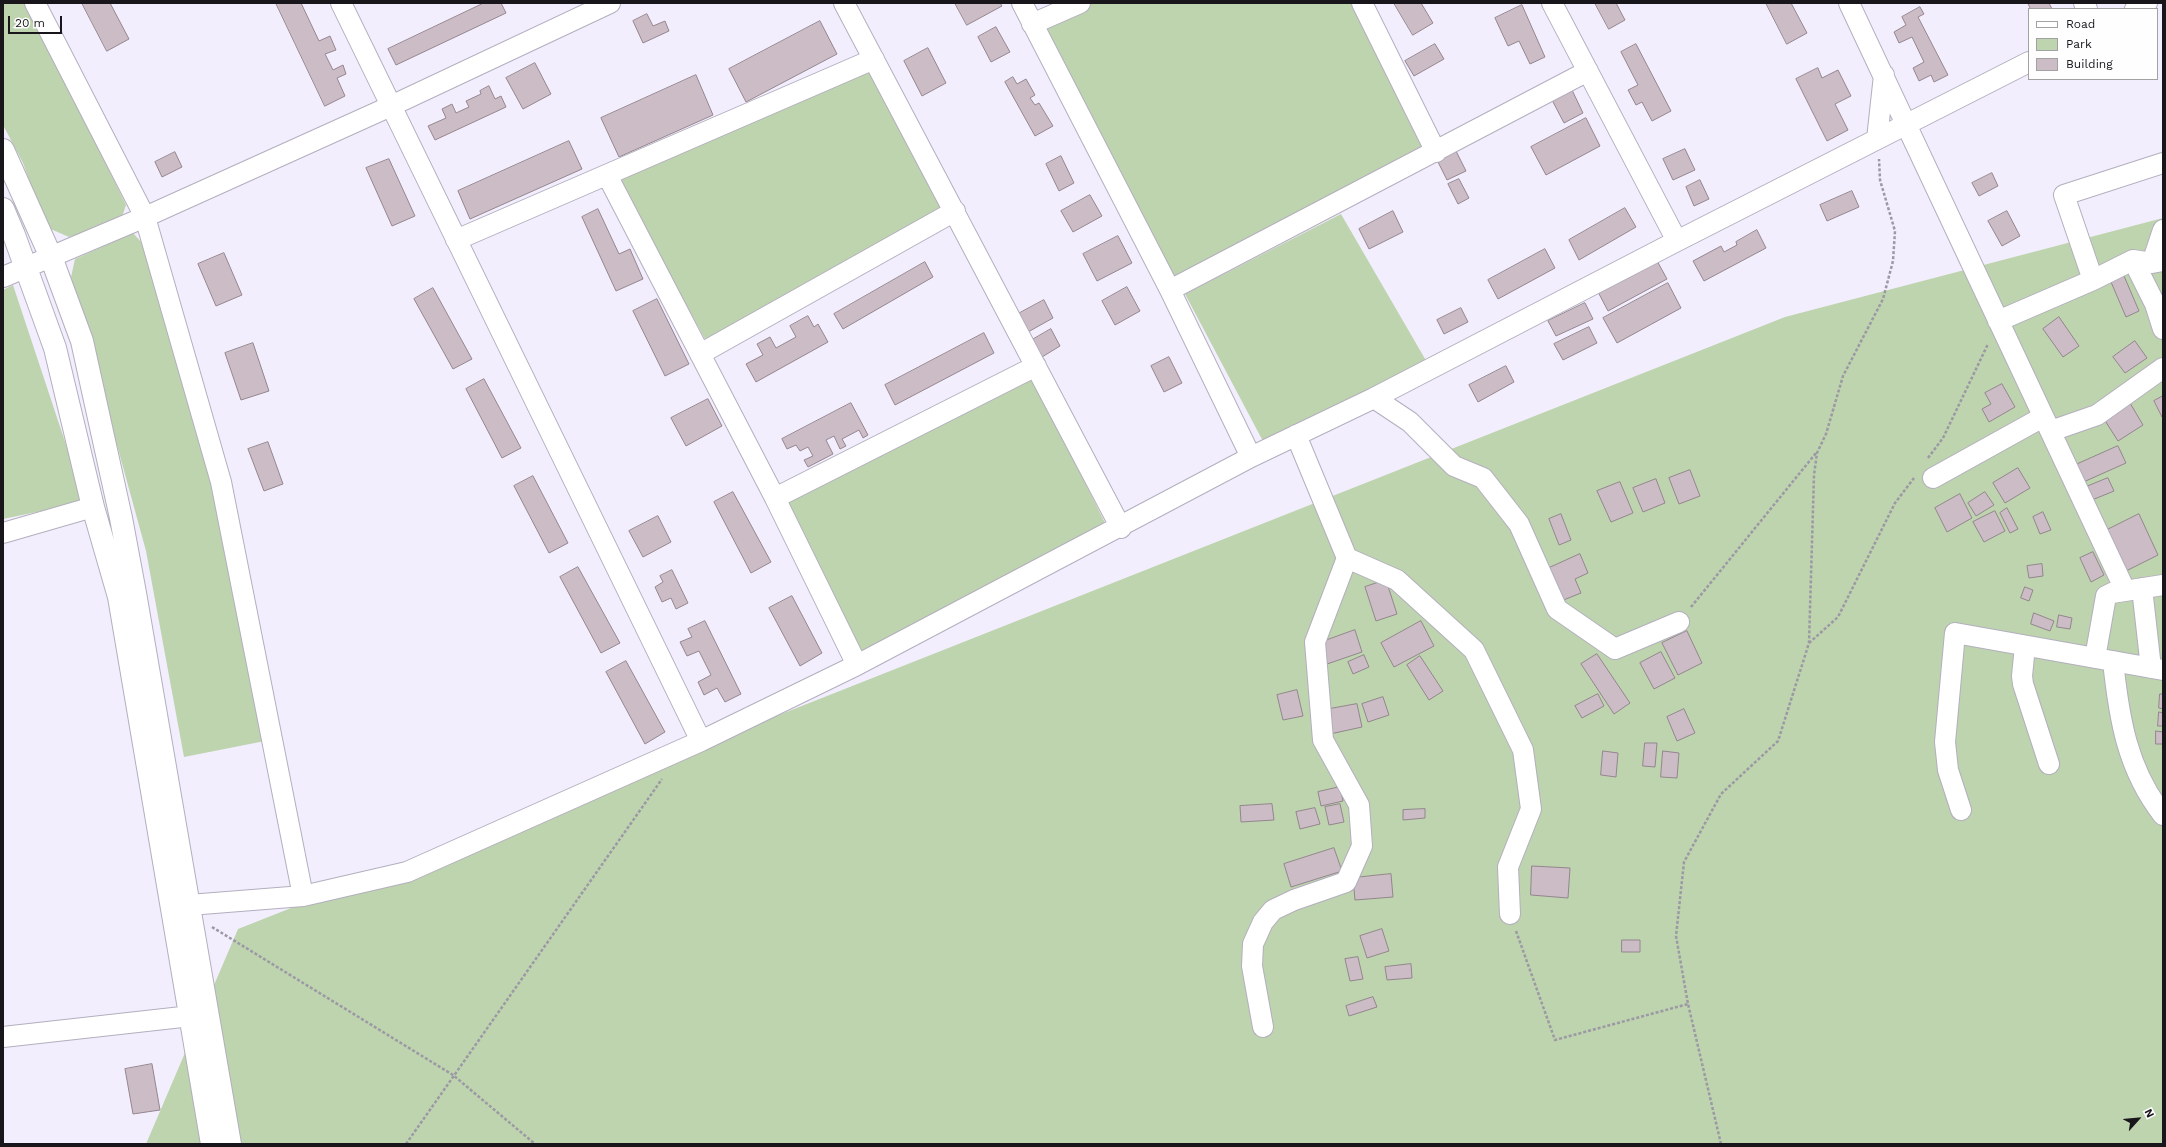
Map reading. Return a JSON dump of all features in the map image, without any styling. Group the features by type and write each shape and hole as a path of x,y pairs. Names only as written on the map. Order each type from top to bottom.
{"street":[{"path":"35,3 145,218 221,482 303,896"},
{"path":"341,3 700,741"},
{"path":"3,277 145,218 391,106 610,3"},
{"path":"844,3 1121,528"},
{"path":"1022,3 1170,290 1251,457"},
{"path":"1032,24 1080,3"},
{"path":"1552,3 1677,240"},
{"path":"1849,3 2047,424 2134,589 2157,669 1955,633 1945,742 1948,770 1961,810"},
{"path":"2137,8 2147,3"},
{"path":"1366,4 1436,152"},
{"path":"456,240 874,59"},
{"path":"189,909 303,896 407,872 700,741 857,665 1121,528 1251,457 1374,398 1677,240 2028,63"},
{"path":"1170,290 1436,152 1588,71"},
{"path":"1878,138 1884,76"},
{"path":"3,150 51,257 82,341 112,480 135,593 189,909 212,1144"},
{"path":"2093,280 2064,195 2163,163"},
{"path":"607,175 775,498 857,665"},
{"path":"3,209 26,267 55,348 90,497 119,597 199,1013 230,1144"},
{"path":"700,354 955,211"},
{"path":"2163,230 2150,261 2163,328"},
{"path":"1998,322 2093,280 2150,261"},
{"path":"775,498 1036,366"},
{"path":"1925,471 2047,424 2097,415 2163,368"},
{"path":"1374,398 1410,422 1454,466 1483,478 1519,524 1557,609 1615,649 1679,622"},
{"path":"1263,1027 1252,966 1253,944 1263,922 1273,910 1294,900 1346,882 1362,846 1360,805 1323,740 1316,642 1347,558 1296,436"},
{"path":"3,533 90,497 112,480"},
{"path":"1347,558 1397,580 1474,650 1523,750 1531,809 1508,867 1510,914"},
{"path":"2163,585 2134,589 2106,596 2104,660 2127,744 2145,788 2163,815"},
{"path":"2025,646 2022,676 2025,695 2049,764"},
{"path":"3,1037 199,1013"}],"path":[{"path":"1679,622 1817,453 1826,434 1843,376 1883,299 1893,261 1895,231 1880,180 1878,138"},
{"path":"1809,643 1838,616 1895,503 1925,471 1943,438 1998,322"},
{"path":"1721,1144 1688,1004 1676,936 1684,862 1721,794 1778,741 1809,643 1814,475 1817,453"},
{"path":"406,1144 663,778"},
{"path":"189,909 453,1075 535,1144"},
{"path":"1510,914 1555,1040 1688,1004"}],"green space":[{"path":"3,3 28,3 126,205 121,220 69,237 46,227 23,163 3,125"},
{"path":"1088,3 1354,3 1430,147 1175,277 1041,22"},
{"path":"868,67 942,207 901,240 705,339 616,177"},
{"path":"1341,214 1428,364 1265,445 1185,294"},
{"path":"2163,218 2163,1144 146,1144 238,929 1785,317"},
{"path":"133,233 142,243 177,337 270,740 184,757 146,551 71,277 75,259"},
{"path":"13,285 85,502 3,519 3,290"},
{"path":"1030,372 1106,525 860,654 784,499"}],"building":[{"path":"82,3 110,3 129,39 107,51"},
{"path":"276,3 301,3 319,41 330,36 336,50 325,54 333,70 343,65 346,74 337,78 345,96 325,106"},
{"path":"484,3 501,3 506,13 396,65 388,49"},
{"path":"955,3 1000,3 1002,6 967,25"},
{"path":"1394,3 1421,3 1433,23 1413,35"},
{"path":"1595,3 1616,3 1625,20 1609,29"},
{"path":"1766,3 1791,3 1807,33 1787,44"},
{"path":"2028,3 2049,3 2052,8 2030,8"},
{"path":"1522,5 1545,57 1530,64 1519,41 1508,46 1495,18"},
{"path":"1920,7 1924,14 1918,17 1948,75 1934,82 1931,75 1919,81 1913,68 1924,62 1912,37 1899,43 1894,32 1906,25 1902,17"},
{"path":"647,14 653,26 665,21 669,31 643,43 633,21"},
{"path":"820,21 837,54 746,102 729,69"},
{"path":"996,27 1010,52 991,62 978,37"},
{"path":"1435,44 1444,59 1414,76 1405,61"},
{"path":"1636,44 1671,111 1652,121 1642,102 1636,105 1628,90 1638,85 1621,52"},
{"path":"928,48 946,83 922,96 904,61"},
{"path":"535,63 551,94 523,109 506,78"},
{"path":"1818,68 1822,78 1838,70 1851,96 1835,104 1848,130 1827,141 1796,79"},
{"path":"696,75 713,115 619,157 601,118"},
{"path":"1013,77 1017,84 1026,79 1035,95 1030,98 1035,105 1039,103 1053,126 1035,136 1005,82"},
{"path":"489,86 495,99 501,96 506,107 435,140 428,126 446,118 442,109 452,104 456,113 469,107 466,101 481,94 480,91"},
{"path":"1572,90 1583,113 1564,123 1552,100"},
{"path":"1586,118 1600,146 1546,175 1531,147"},
{"path":"569,141 582,169 470,219 458,191"},
{"path":"1455,149 1466,171 1447,180 1436,158"},
{"path":"1685,149 1695,170 1673,180 1663,159"},
{"path":"175,152 182,167 162,177 155,162"},
{"path":"1061,156 1074,183 1059,191 1046,164"},
{"path":"389,159 415,216 392,226 366,168"},
{"path":"1992,173 1998,186 1979,196 1972,183"},
{"path":"1459,179 1469,198 1458,204 1448,184"},
{"path":"1700,180 1709,199 1694,206 1686,187"},
{"path":"1852,191 1859,207 1827,221 1820,205"},
{"path":"1090,195 1102,216 1073,232 1061,211"},
{"path":"1625,208 1636,227 1579,260 1569,240"},
{"path":"598,209 619,254 630,249 643,279 616,291 582,217"},
{"path":"1393,211 1403,232 1369,249 1359,229"},
{"path":"2007,211 2020,236 2002,246 1988,221"},
{"path":"1757,230 1766,248 1704,281 1693,261 1721,246 1724,252 1737,245 1736,242"},
{"path":"1118,236 1132,263 1097,281 1083,254"},
{"path":"1545,249 1555,268 1498,299 1488,280"},
{"path":"224,253 242,295 216,306 198,264"},
{"path":"1656,259 1667,279 1608,311 1597,290"},
{"path":"925,262 933,277 843,329 834,314"},
{"path":"2124,276 2139,311 2126,317 2111,282"},
{"path":"1668,283 1681,308 1617,343 1603,318"},
{"path":"1127,287 1140,311 1115,325 1102,301"},
{"path":"433,288 472,359 453,369 414,299"},
{"path":"657,299 689,364 665,376 633,311"},
{"path":"1044,300 1053,318 1028,332 1018,314"},
{"path":"1585,303 1593,319 1556,336 1548,321"},
{"path":"1461,308 1468,322 1444,334 1437,320"},
{"path":"808,316 814,327 818,324 828,342 756,382 746,364 763,355 757,344 770,337 776,348 796,337 790,326"},
{"path":"2059,317 2079,346 2063,357 2043,329"},
{"path":"1589,327 1597,343 1563,360 1554,344"},
{"path":"1051,329 1060,346 1042,357 1032,340"},
{"path":"984,333 994,353 895,405 885,385"},
{"path":"2135,341 2147,358 2125,373 2113,357"},
{"path":"253,343 269,391 241,400 225,353"},
{"path":"1169,357 1182,383 1164,392 1151,366"},
{"path":"1506,366 1514,382 1478,402 1469,385"},
{"path":"484,379 521,448 502,458 466,389"},
{"path":"2002,384 2015,407 1989,422 1982,409 1991,404 1985,393"},
{"path":"2163,396 2163,416 2162,417 2154,401"},
{"path":"708,399 722,426 686,446 671,418"},
{"path":"851,403 868,435 863,438 859,430 842,439 846,446 840,449 834,436 826,440 833,454 808,467 804,460 813,456 808,447 800,451 796,445 787,449 782,439"},
{"path":"2130,403 2143,425 2118,441 2104,419"},
{"path":"268,442 283,484 264,491 248,449"},
{"path":"2118,446 2126,463 2079,484 2071,467"},
{"path":"2018,468 2030,488 2005,503 1993,483"},
{"path":"1690,470 1700,496 1679,504 1669,478"},
{"path":"533,476 568,543 549,553 514,486"},
{"path":"2108,478 2114,491 2092,500 2086,487"},
{"path":"1656,479 1665,503 1643,512 1633,488"},
{"path":"1620,482 1633,513 1611,522 1597,491"},
{"path":"733,492 771,562 751,573 714,502"},
{"path":"1985,492 1994,505 1976,516 1968,503"},
{"path":"1960,494 1972,518 1947,532 1935,508"},
{"path":"2007,508 2018,529 2010,533 2000,513"},
{"path":"1995,511 2005,531 1984,542 1973,522"},
{"path":"2043,512 2051,530 2040,534 2033,517"},
{"path":"1561,514 1571,540 1559,545 1549,519"},
{"path":"2139,514 2158,555 2124,572 2105,531"},
{"path":"658,516 671,542 643,557 629,531"},
{"path":"2093,552 2104,575 2091,582 2080,558"},
{"path":"1580,554 1588,573 1575,579 1581,593 1561,601 1547,569"},
{"path":"2042,564 2043,576 2029,578 2027,566"},
{"path":"578,567 620,643 601,653 560,577"},
{"path":"672,570 688,603 676,609 671,598 662,602 655,587 663,582 660,576"},
{"path":"1386,580 1397,614 1376,621 1365,587"},
{"path":"2025,587 2033,590 2029,601 2021,598"},
{"path":"792,596 822,653 800,666 769,608"},
{"path":"2034,613 2054,621 2050,631 2031,624"},
{"path":"2059,615 2072,618 2070,629 2057,627"},
{"path":"705,621 741,694 725,702 717,688 704,695 698,682 711,675 699,651 687,656 680,642 692,637 688,629"},
{"path":"1421,621 1434,646 1394,667 1381,643"},
{"path":"1355,630 1362,652 1327,664 1319,643"},
{"path":"1687,631 1702,663 1678,675 1662,643"},
{"path":"1661,652 1675,678 1654,689 1640,663"},
{"path":"1597,654 1630,703 1614,714 1581,664"},
{"path":"1364,655 1369,667 1353,674 1348,662"},
{"path":"1420,656 1443,691 1429,700 1407,665"},
{"path":"626,661 665,732 645,744 606,672"},
{"path":"1297,690 1303,716 1283,720 1277,695"},
{"path":"1598,694 1604,706 1582,718 1575,706"},
{"path":"2160,694 2163,694 2163,709 2159,708"},
{"path":"1383,697 1389,715 1368,722 1362,704"},
{"path":"1357,704 1362,727 1330,734 1324,710"},
{"path":"1684,709 1695,733 1677,741 1667,717"},
{"path":"2159,712 2163,713 2163,726 2158,726"},
{"path":"2156,731 2163,732 2163,744 2156,744"},
{"path":"1645,743 1657,743 1655,767 1643,766"},
{"path":"1603,751 1618,753 1616,777 1601,775"},
{"path":"1663,751 1679,753 1677,778 1661,777"},
{"path":"1340,787 1343,801 1321,806 1318,792"},
{"path":"1272,804 1274,820 1241,822 1240,806"},
{"path":"1340,804 1344,822 1329,825 1325,807"},
{"path":"1315,808 1320,824 1300,829 1296,812"},
{"path":"1425,809 1425,818 1403,820 1403,810"},
{"path":"1334,848 1342,871 1291,887 1284,864"},
{"path":"1532,866 1570,868 1568,898 1531,895"},
{"path":"1391,874 1393,897 1355,900 1353,878"},
{"path":"1382,929 1389,951 1367,958 1360,936"},
{"path":"1622,940 1640,940 1640,952 1622,952"},
{"path":"1358,957 1363,979 1350,981 1345,959"},
{"path":"1411,964 1412,978 1387,980 1385,967"},
{"path":"1373,997 1377,1007 1349,1016 1346,1006"},
{"path":"152,1064 160,1110 133,1114 125,1069"}]}
